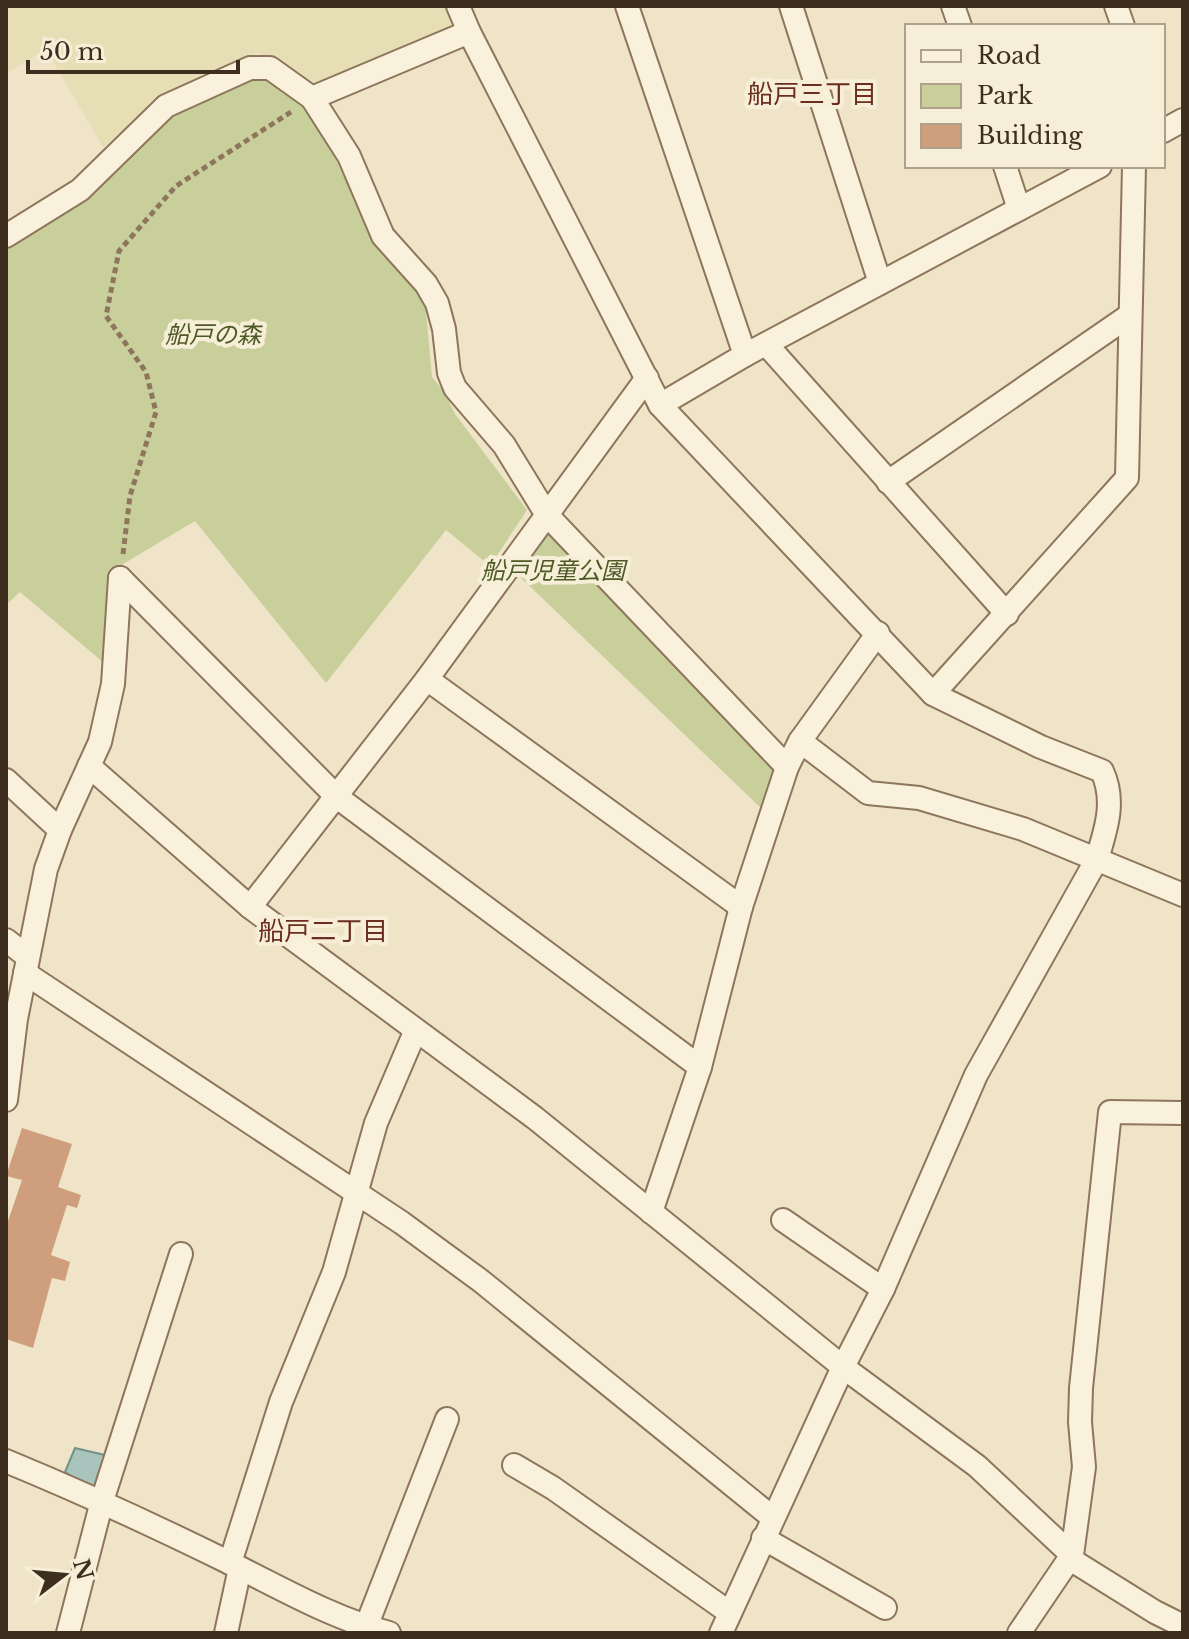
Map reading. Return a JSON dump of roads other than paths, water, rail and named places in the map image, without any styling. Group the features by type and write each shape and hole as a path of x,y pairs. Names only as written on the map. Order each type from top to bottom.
{"street":[{"path":"458,6 660,405 933,694 1041,747 1102,771 1109,786 1110,805 1108,824 1097,859 976,1075 883,1289 843,1367 726,1623 553,1488 514,1465"},
{"path":"627,6 745,355"},
{"path":"791,6 880,283"},
{"path":"312,98 469,32"},
{"path":"6,236 80,190 166,106 250,68 270,68 312,98 349,156 383,236 426,284 437,303 444,329 449,373 455,388 504,445 547,515 787,767"},
{"path":"1165,130 1183,120"},
{"path":"1006,168 1019,209"},
{"path":"660,405 745,355 1096,168"},
{"path":"933,694 1127,478 1134,168"},
{"path":"888,482 1130,315"},
{"path":"766,344 1007,614"},
{"path":"250,907 427,679 647,378"},
{"path":"6,1100 16,1019 46,869 100,742 113,684 120,578 337,797 700,1067"},
{"path":"651,1212 700,1067 741,907 787,767 800,741 878,633"},
{"path":"427,679 741,907"},
{"path":"800,741 868,793 919,798 1023,829 1183,895"},
{"path":"89,766 250,907 535,1118 843,1367 977,1466 1071,1557 1155,1612 1183,1626"},
{"path":"6,780 60,830"},
{"path":"6,940 26,965 402,1223 481,1281 768,1528 885,1608"},
{"path":"226,1633 235,1566 281,1402 334,1272 376,1123 415,1032"},
{"path":"1019,1633 1071,1557 1084,1467 1081,1388 1110,1112 1183,1113"},
{"path":"783,1220 883,1289"},
{"path":"68,1633 102,1501 181,1254"},
{"path":"6,1461 102,1501 304,1601 373,1630 447,1419"}],"water":[{"path":"75,1448 109,1456 101,1483 90,1488 65,1472"}],"district":[{"name":"船戸三丁目","path":"812,94"},
{"name":"船戸二丁目","path":"323,931"}],"park label":[{"name":"船戸の森","path":"213,335"},
{"name":"船戸児童公園","path":"553,571"}]}
